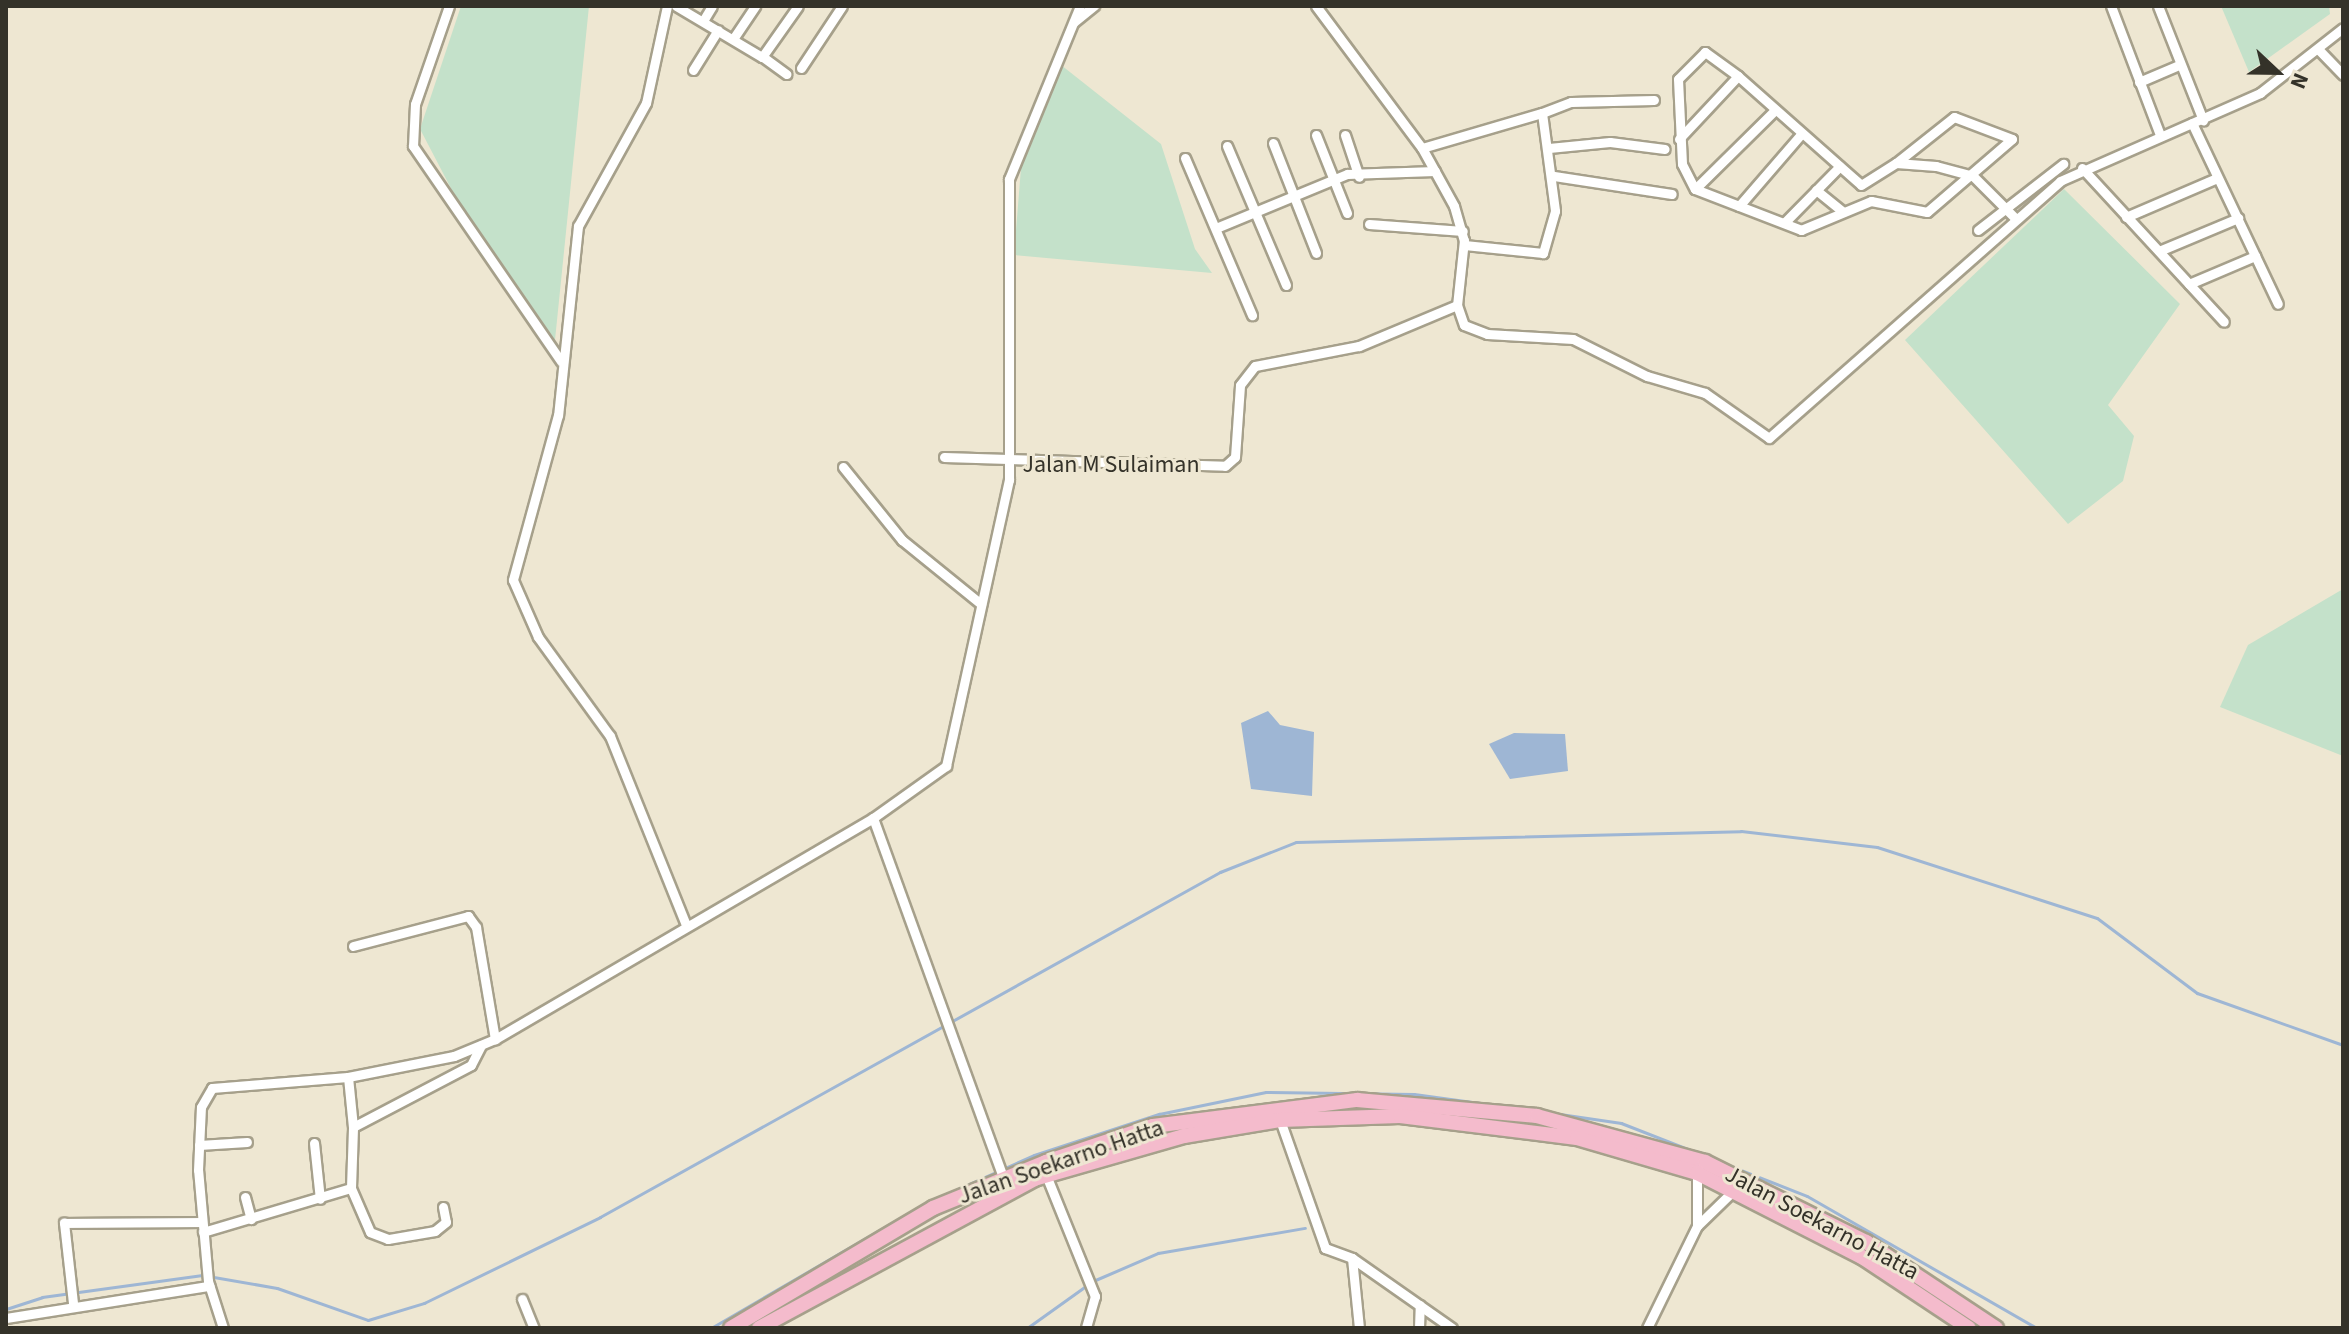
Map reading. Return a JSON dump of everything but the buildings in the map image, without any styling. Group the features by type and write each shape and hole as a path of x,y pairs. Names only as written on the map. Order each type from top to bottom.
{"highway":[{"name":"Jalan Soekarno Hatta","path":"731,1328 933,1208 1002,1176 1153,1126 1269,1106 1357,1100 1537,1116 1640,1139 1747,1179 1866,1242 1996,1328"},
{"name":"Jalan Soekarno Hatta","path":"759,1328 945,1221 1046,1175 1143,1145 1280,1120 1400,1116 1523,1128 1697,1173 1862,1257 1969,1328"}],"street":[{"path":"449,6 415,104 413,146 562,362"},
{"path":"667,6 646,103 578,226 558,415 513,580 538,637 610,736 685,923"},
{"path":"676,6 786,74"},
{"path":"703,21 712,6"},
{"path":"733,39 755,6"},
{"path":"763,57 798,6"},
{"path":"801,68 842,6"},
{"path":"1072,24 1094,6"},
{"path":"1316,6 1422,148 1435,171 1463,231 1457,305 1472,330 1573,339 1647,376 1705,393 1769,438 2015,218 2082,168 2203,120 2260,93 2343,28"},
{"path":"2111,6 2160,135"},
{"path":"2158,6 2203,120"},
{"path":"223,1328 208,1283 202,1227 201,1107 212,1088 348,1077 495,1039 685,923 873,818 946,766 1010,465 1009,179 1079,8"},
{"path":"693,70 718,30"},
{"path":"2318,49 2343,75"},
{"path":"1695,189 1679,139 1678,79 1705,52 1738,76 1774,111 1840,166 1861,185 1871,201"},
{"path":"2139,82 2179,65"},
{"path":"1679,139 1738,76"},
{"path":"1422,148 1571,102 1654,100"},
{"path":"1695,189 1774,111"},
{"path":"1464,245 1543,253 1555,211 1554,176 1542,113"},
{"path":"1695,189 1801,230 1871,201 1927,212 1973,176 2012,139 1954,117 1910,154 1861,185"},
{"path":"2192,123 2278,304"},
{"path":"1739,206 1802,133"},
{"path":"1316,135 1347,213"},
{"path":"1345,135 1359,177"},
{"path":"1549,148 1610,142 1665,149"},
{"path":"1273,143 1316,253"},
{"path":"1227,146 1286,285"},
{"path":"1910,154 1936,166 1973,176 2015,218"},
{"path":"1185,158 1252,315"},
{"path":"1896,163 1936,166"},
{"path":"1978,230 2063,164"},
{"path":"1785,222 1840,166"},
{"path":"2082,168 2224,322"},
{"path":"1216,228 1333,180 1435,171"},
{"path":"1554,176 1672,194"},
{"path":"2126,217 2217,178"},
{"path":"1816,190 1843,212"},
{"path":"2159,251 2238,218"},
{"path":"1369,224 1463,231"},
{"path":"2189,284 2255,256"},
{"name":"Jalan M Sulaiman","path":"1010,465 1230,464 1240,385 1255,366 1359,346 1457,305"},
{"path":"944,457 1010,465"},
{"path":"843,467 902,540 981,604"},
{"path":"873,818 1002,1176"},
{"path":"353,946 468,916 495,1039"},
{"path":"353,1127 471,1065 481,1045"},
{"path":"348,1077 353,1127 351,1188 370,1232 381,1239 442,1228 443,1207"},
{"path":"1280,1120 1325,1248 1352,1258 1452,1328"},
{"path":"199,1145 247,1142"},
{"path":"314,1143 320,1199"},
{"path":"1697,1173 1697,1226"},
{"path":"1046,1175 1095,1296 1086,1328"},
{"path":"73,1301 64,1223 202,1227 251,1219 351,1188"},
{"path":"1647,1328 1697,1226 1734,1190"},
{"path":"245,1197 251,1219"},
{"path":"1352,1258 1359,1328"},
{"path":"6,1318 73,1301 208,1283"},
{"path":"522,1299 534,1328"},
{"path":"1419,1328 1420,1305"}],"green space":[{"path":"461,6 589,6 555,340 455,196 420,129"},
{"path":"2221,6 2329,6 2330,14 2249,72"},
{"path":"1061,65 1161,144 1195,249 1212,273 1014,255 1021,168"},
{"path":"2064,189 2180,304 2108,405 2134,436 2123,481 2068,524 1905,340"},
{"path":"2343,589 2343,756 2220,707 2248,645"}],"water":[{"path":"1268,711 1280,725 1314,732 1312,796 1251,789 1241,723"},
{"path":"1514,733 1565,734 1568,771 1510,779 1489,744"}],"waterway":[{"path":"6,1309 42,1297 202,1275 277,1288 368,1320 424,1303 600,1217 1220,872 1296,842 1741,831 1877,847 2097,918 2197,993 2343,1045"},
{"path":"711,1328 924,1204 1034,1155 1159,1114 1266,1092 1414,1094 1501,1106"},
{"path":"1553,1113 1621,1123 1698,1153"},
{"path":"1720,1162 1807,1196 2037,1328"},
{"path":"1093,1281 1158,1253 1305,1228"},
{"path":"1027,1328 1087,1285"}]}
